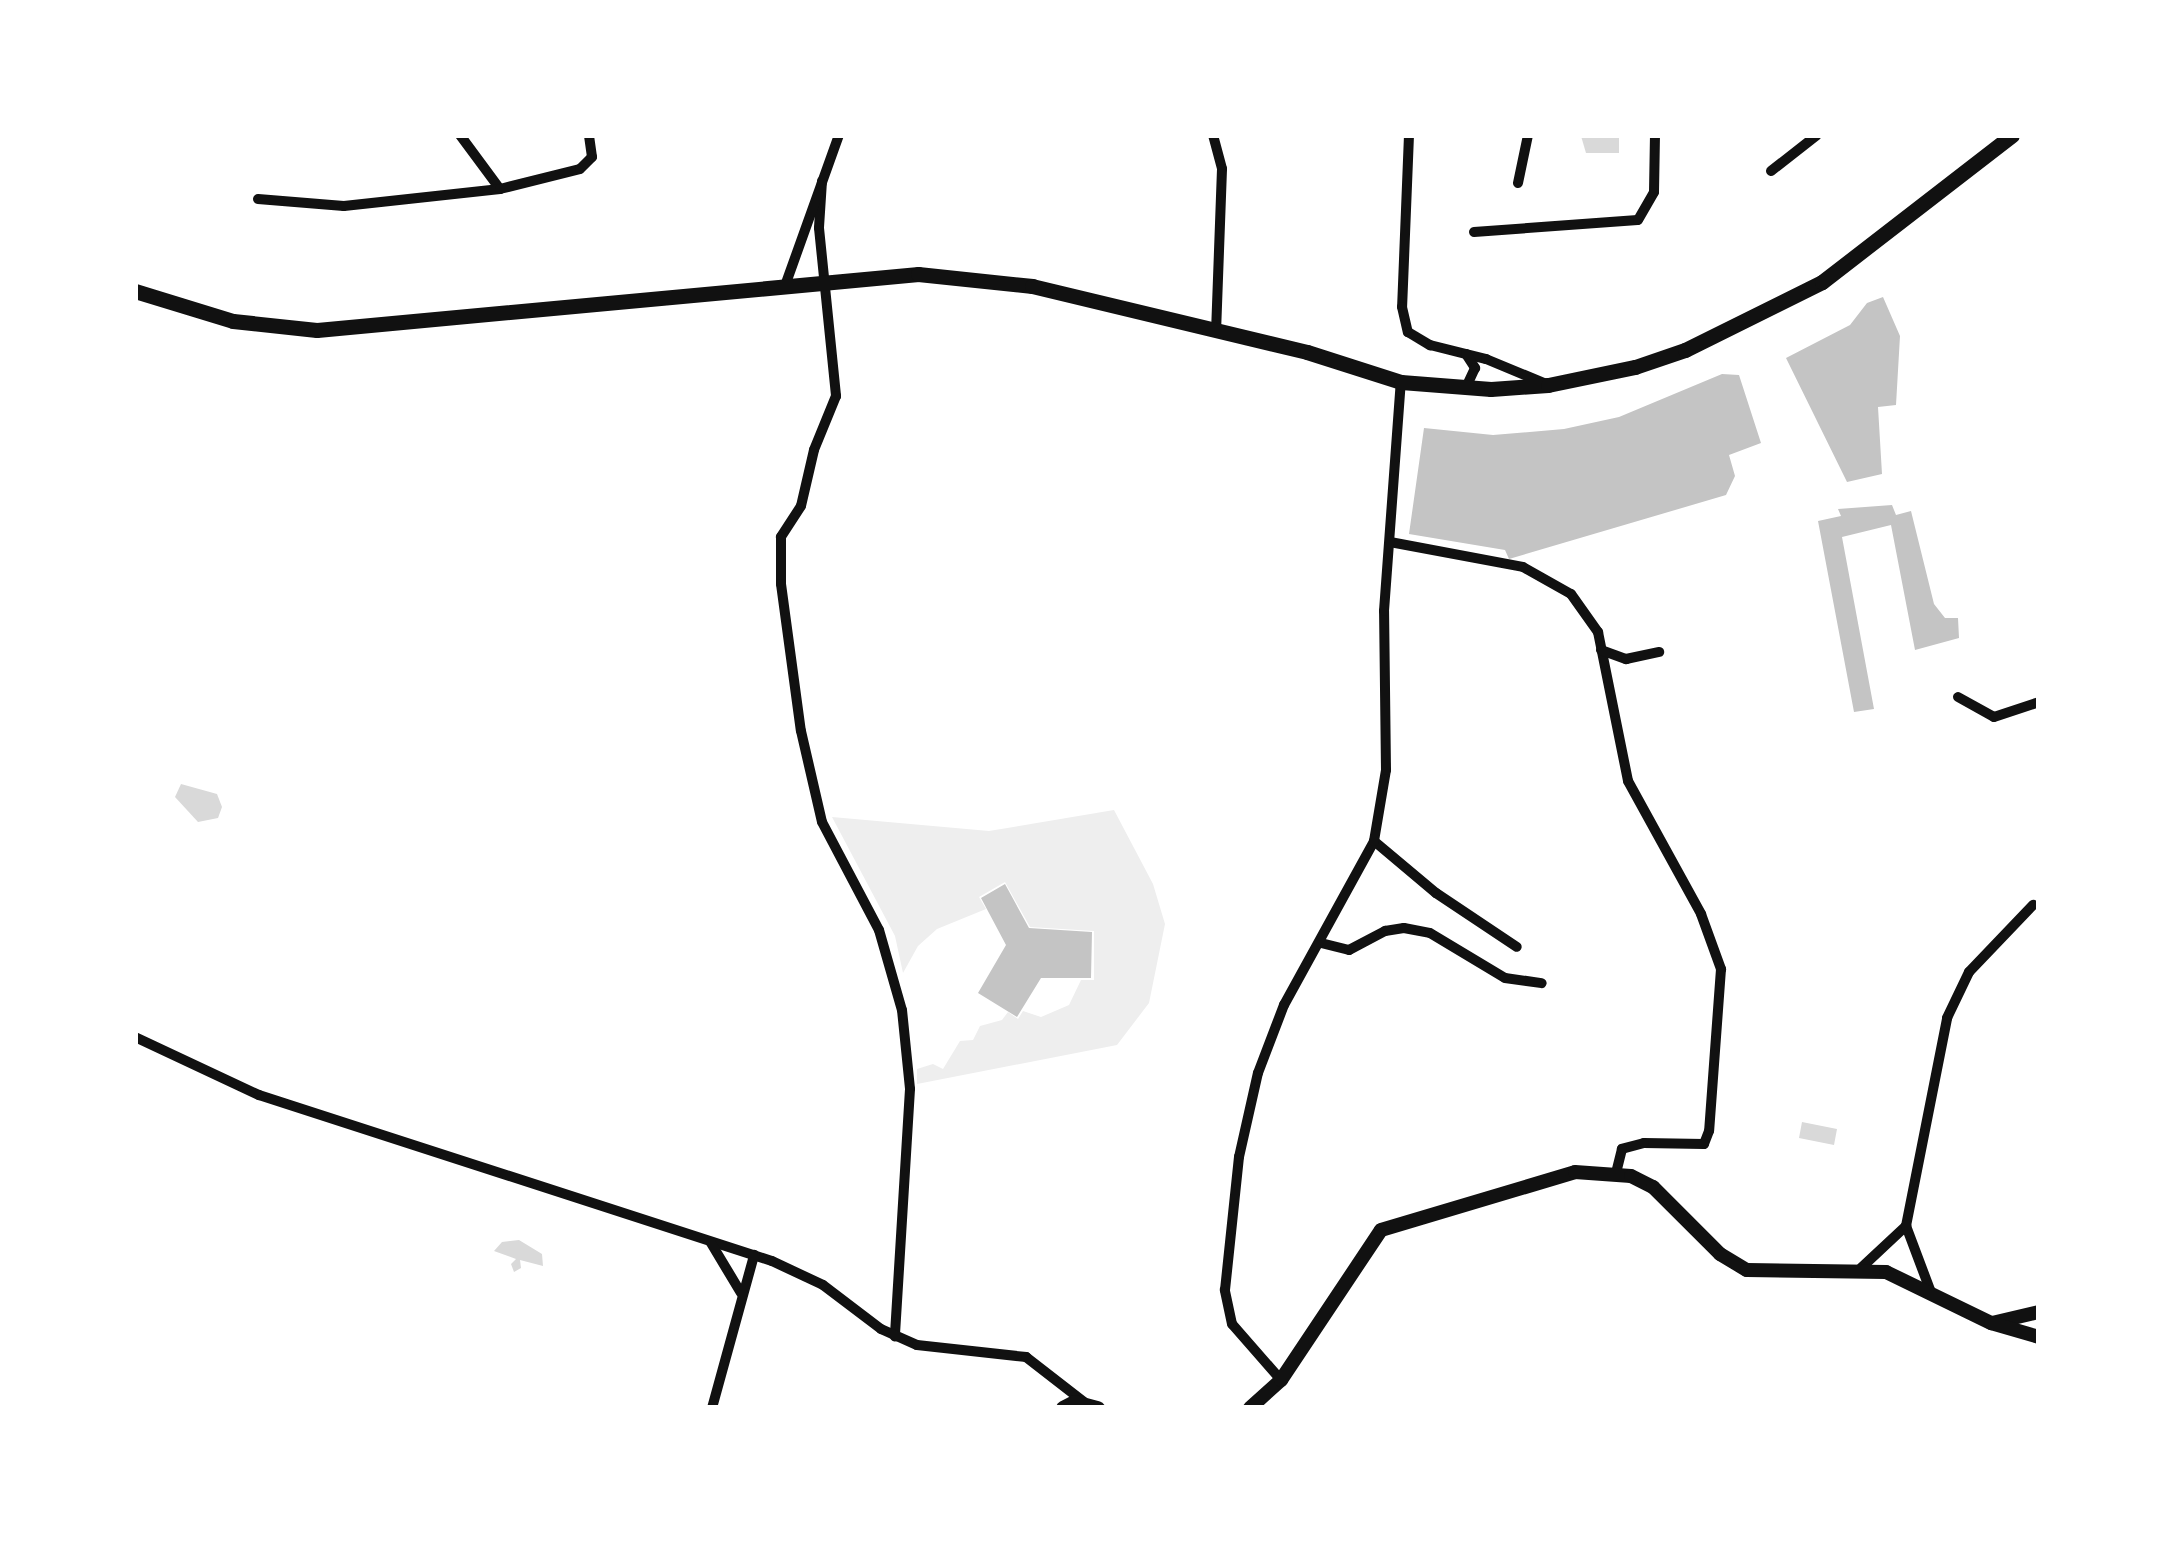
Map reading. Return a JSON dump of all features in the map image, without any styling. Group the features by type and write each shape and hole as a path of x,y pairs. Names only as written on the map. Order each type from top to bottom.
{"main road":[{"path":"135,291 233,321 317,330 918,274 1032,286 1216,329 1401,382 1466,388 1547,385 1635,368 1685,350 1822,283 2012,135"}],"street":[{"path":"460,135 500,188"},
{"path":"258,199 344,206 500,188 580,170 592,157 590,135"},
{"path":"792,283 839,135"},
{"path":"1213,135 1222,169 1216,329"},
{"path":"1409,135 1403,320 1416,339 1547,385"},
{"path":"1518,183 1528,135"},
{"path":"1474,232 1637,220 1654,193 1655,135"},
{"path":"1771,171 1817,135"},
{"path":"822,181 819,228 836,396 814,450 801,506 781,536 781,584 801,731 818,808 880,930 902,1010 910,1089 896,1336"},
{"path":"1466,354 1475,368 1466,388"},
{"path":"1281,1380 1232,1324 1226,1290 1239,1157 1258,1073 1285,1005 1374,841 1386,770 1384,611 1401,382"},
{"path":"1390,542 1523,567 1571,594 1598,632 1628,781 1701,914 1721,969 1715,1088 1704,1144 1644,1143 1622,1148 1616,1174"},
{"path":"1601,650 1626,658 1659,652"},
{"path":"1958,697 1994,717 2039,702"},
{"path":"1374,841 1436,893 1517,947"},
{"path":"1932,1295 1906,1226 1947,1018 1970,972 2033,905"},
{"path":"1321,944 1349,950 1385,931 1404,928 1430,933 1505,978 1543,983"},
{"path":"135,1037 259,1095 754,1255 823,1285 896,1336 930,1347 1026,1357 1091,1405"},
{"path":"1565,1174 1629,1182 1673,1205"},
{"path":"1250,1408 1281,1380 1382,1230 1565,1174 1616,1174 1653,1187 1720,1254 1747,1270 1766,1274 1861,1268 1910,1281 1991,1323 2039,1337"},
{"path":"1861,1268 1906,1226"},
{"path":"709,1240 726,1259 742,1299"},
{"path":"712,1408 754,1255"},
{"path":"1991,1323 2039,1312"},
{"path":"1062,1382 1064,1407 1091,1405"}],"shaded area":[{"path":"1619,135 1619,153 1586,153 1581,136"},
{"path":"181,784 217,794 222,807 218,818 198,822 175,797"},
{"path":"1114,810 1153,884 1165,924 1149,1003 1117,1045 917,1084 917,1069 933,1064 943,1069 960,1041 973,1040 980,1026 1002,1020 1008,1012 1018,1019 1023,1011 1041,1017 1069,1005 1081,980 1094,980 1094,931 1030,927 1005,882 979,897 986,909 937,929 918,946 903,973 895,936 832,817 989,831"},
{"path":"1802,1122 1837,1129 1834,1145 1799,1138"},
{"path":"519,1240 542,1254 543,1266 520,1260 521,1268 514,1272 511,1264 516,1259 494,1251 502,1242"}],"building":[{"path":"1883,297 1900,336 1896,405 1878,407 1882,474 1847,482 1786,358 1850,325 1867,303"},
{"path":"1722,374 1739,375 1761,443 1729,455 1735,476 1726,495 1509,559 1505,550 1409,534 1424,428 1493,435 1564,429 1619,417"},
{"path":"1892,505 1896,515 1911,511 1934,604 1945,618 1958,618 1959,638 1915,650 1891,525 1842,537 1874,709 1854,712 1818,521 1841,516 1838,509"},
{"path":"1005,884 1029,928 1092,932 1091,978 1041,978 1017,1017 978,993 1006,945 981,898"}]}
